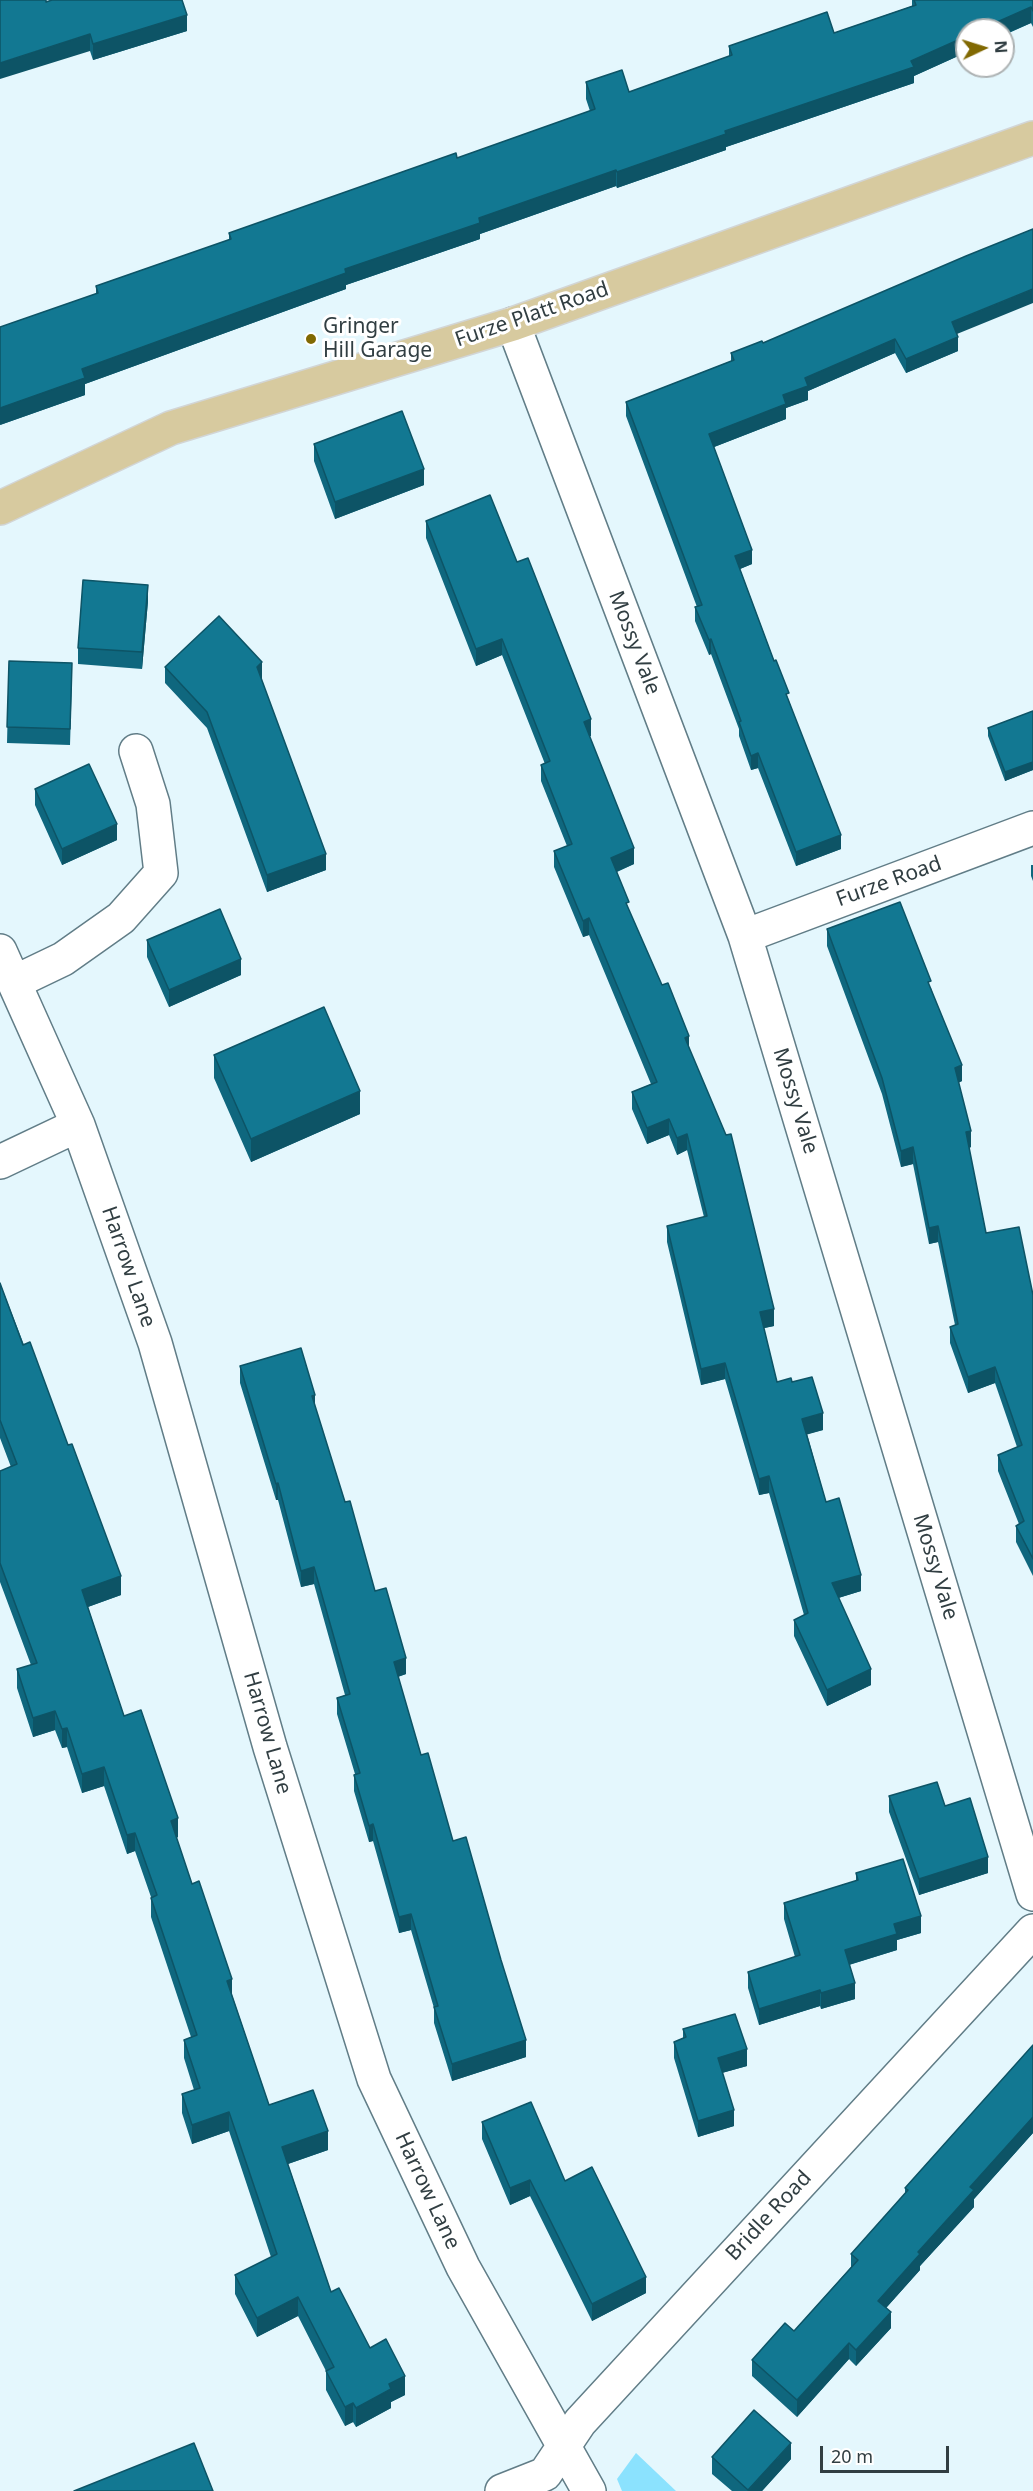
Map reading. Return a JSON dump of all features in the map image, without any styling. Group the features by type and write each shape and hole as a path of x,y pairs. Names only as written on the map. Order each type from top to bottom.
{"main road":[{"name":"Furze Platt Road","path":"0,508 171,428 513,324 1033,138"}],"street":[{"name":"Mossy Vale","path":"513,324 745,936 1033,1894"},
{"path":"15,982 63,959 121,918 161,873 153,804 136,751"},
{"name":"Furze Road","path":"745,936 1033,828"},
{"name":"Harrow Lane","path":"0,951 78,1125 155,1342 270,1747 374,2079 463,2267 589,2491"},
{"path":"0,1162 78,1125"},
{"name":"Bridle Road","path":"502,2491 545,2474 580,2422 1033,1931"}],"shaded area":[{"path":"636,2453 676,2491 622,2491 617,2479"}],"building":[{"path":"0,0 46,0 46,2 52,0 182,0 187,15 93,44 90,34 0,63"},
{"path":"914,0 1033,0 1033,11 1031,7 1006,18 955,18 955,41 911,61 914,67 479,218 480,223 345,269 346,273 82,369 85,378 0,408 0,327 98,293 96,286 231,239 229,233 456,153 457,158 595,109 586,82 622,70 629,92 732,55 729,46 827,12 834,33 916,5"},
{"path":"1033,229 1033,289 952,322 958,337 906,359 895,339 805,378 808,386 783,395 786,404 709,434 752,550 735,556 774,661 776,660 789,693 786,694 841,835 796,852 758,753 751,756 739,722 741,721 711,639 709,640 695,607 702,605 626,402 734,360 731,353 762,341 763,343"},
{"path":"402,411 424,469 335,502 314,444"},
{"path":"490,495 517,562 528,558 591,719 584,722 634,848 611,858 629,902 626,903 662,985 668,983 689,1036 685,1038 726,1135 731,1134 774,1309 760,1312 777,1382 791,1378 792,1382 812,1377 823,1413 802,1419 826,1502 839,1498 861,1575 832,1583 871,1669 827,1690 794,1620 808,1613 769,1476 759,1479 725,1363 701,1369 667,1226 707,1216 687,1134 677,1138 669,1119 647,1128 632,1092 657,1082 589,918 583,921 554,851 572,844 541,765 550,761 502,639 476,649 426,521"},
{"path":"83,580 148,585 142,652 78,648"},
{"path":"219,616 262,662 257,667 326,854 267,875 207,712 165,667"},
{"path":"9,661 72,663 70,729 7,727"},
{"path":"1033,711 1033,762 1005,772 988,728"},
{"path":"89,764 117,824 62,849 35,789"},
{"path":"900,902 931,981 928,982 962,1065 955,1068 971,1131 966,1132 986,1233 1019,1227 1033,1295 1033,1559 1016,1526 1024,1521 998,1455 1022,1445 995,1367 968,1377 950,1327 958,1324 938,1226 929,1228 913,1147 901,1151 882,1078 827,929"},
{"path":"220,909 241,959 169,990 147,940"},
{"path":"324,1007 360,1091 251,1139 214,1055"},
{"path":"0,1283 23,1345 30,1342 68,1445 72,1444 121,1576 82,1590 124,1716 141,1710 178,1818 171,1821 192,1884 199,1881 232,1979 227,1981 269,2105 313,2090 328,2131 282,2147 331,2292 339,2288 370,2348 386,2339 405,2376 389,2384 391,2389 356,2408 353,2403 345,2407 326,2371 334,2367 298,2297 257,2318 235,2275 277,2254 229,2112 192,2125 182,2094 200,2088 184,2040 197,2035 151,1898 157,1895 135,1833 127,1835 104,1767 82,1774 67,1728 62,1729 55,1711 33,1718 17,1669 37,1663 0,1563 0,1471 17,1464 0,1420"},
{"path":"301,1348 315,1395 312,1396 345,1502 350,1501 375,1591 386,1588 406,1658 394,1662 421,1755 428,1753 453,1841 466,1837 526,2040 452,2064 434,2007 438,2006 411,1914 399,1917 373,1824 369,1826 354,1775 360,1773 337,1698 350,1694 314,1567 301,1571 278,1483 276,1484 240,1366"},
{"path":"937,1782 945,1806 970,1798 988,1857 919,1879 889,1796"},
{"path":"903,1859 921,1916 894,1924 897,1934 845,1950 855,1983 821,1993 820,1990 759,2009 748,1972 800,1955 784,1903 858,1880 856,1873"},
{"path":"735,2014 747,2049 718,2058 734,2110 698,2121 674,2042 686,2037 683,2029"},
{"path":"1033,2045 1033,2117 970,2187 974,2190 878,2301 891,2312 856,2350 849,2343 797,2400 752,2360 785,2323 794,2331 858,2260 851,2254 908,2190 905,2188"},
{"path":"531,2102 565,2181 592,2167 646,2277 592,2304 530,2180 510,2188 482,2122"},
{"path":"754,2410 791,2443 748,2490 712,2457"},
{"path":"194,2443 213,2491 74,2491"}],"place":[{"name":"Gringer Hill Garage","path":"311,339"}]}
